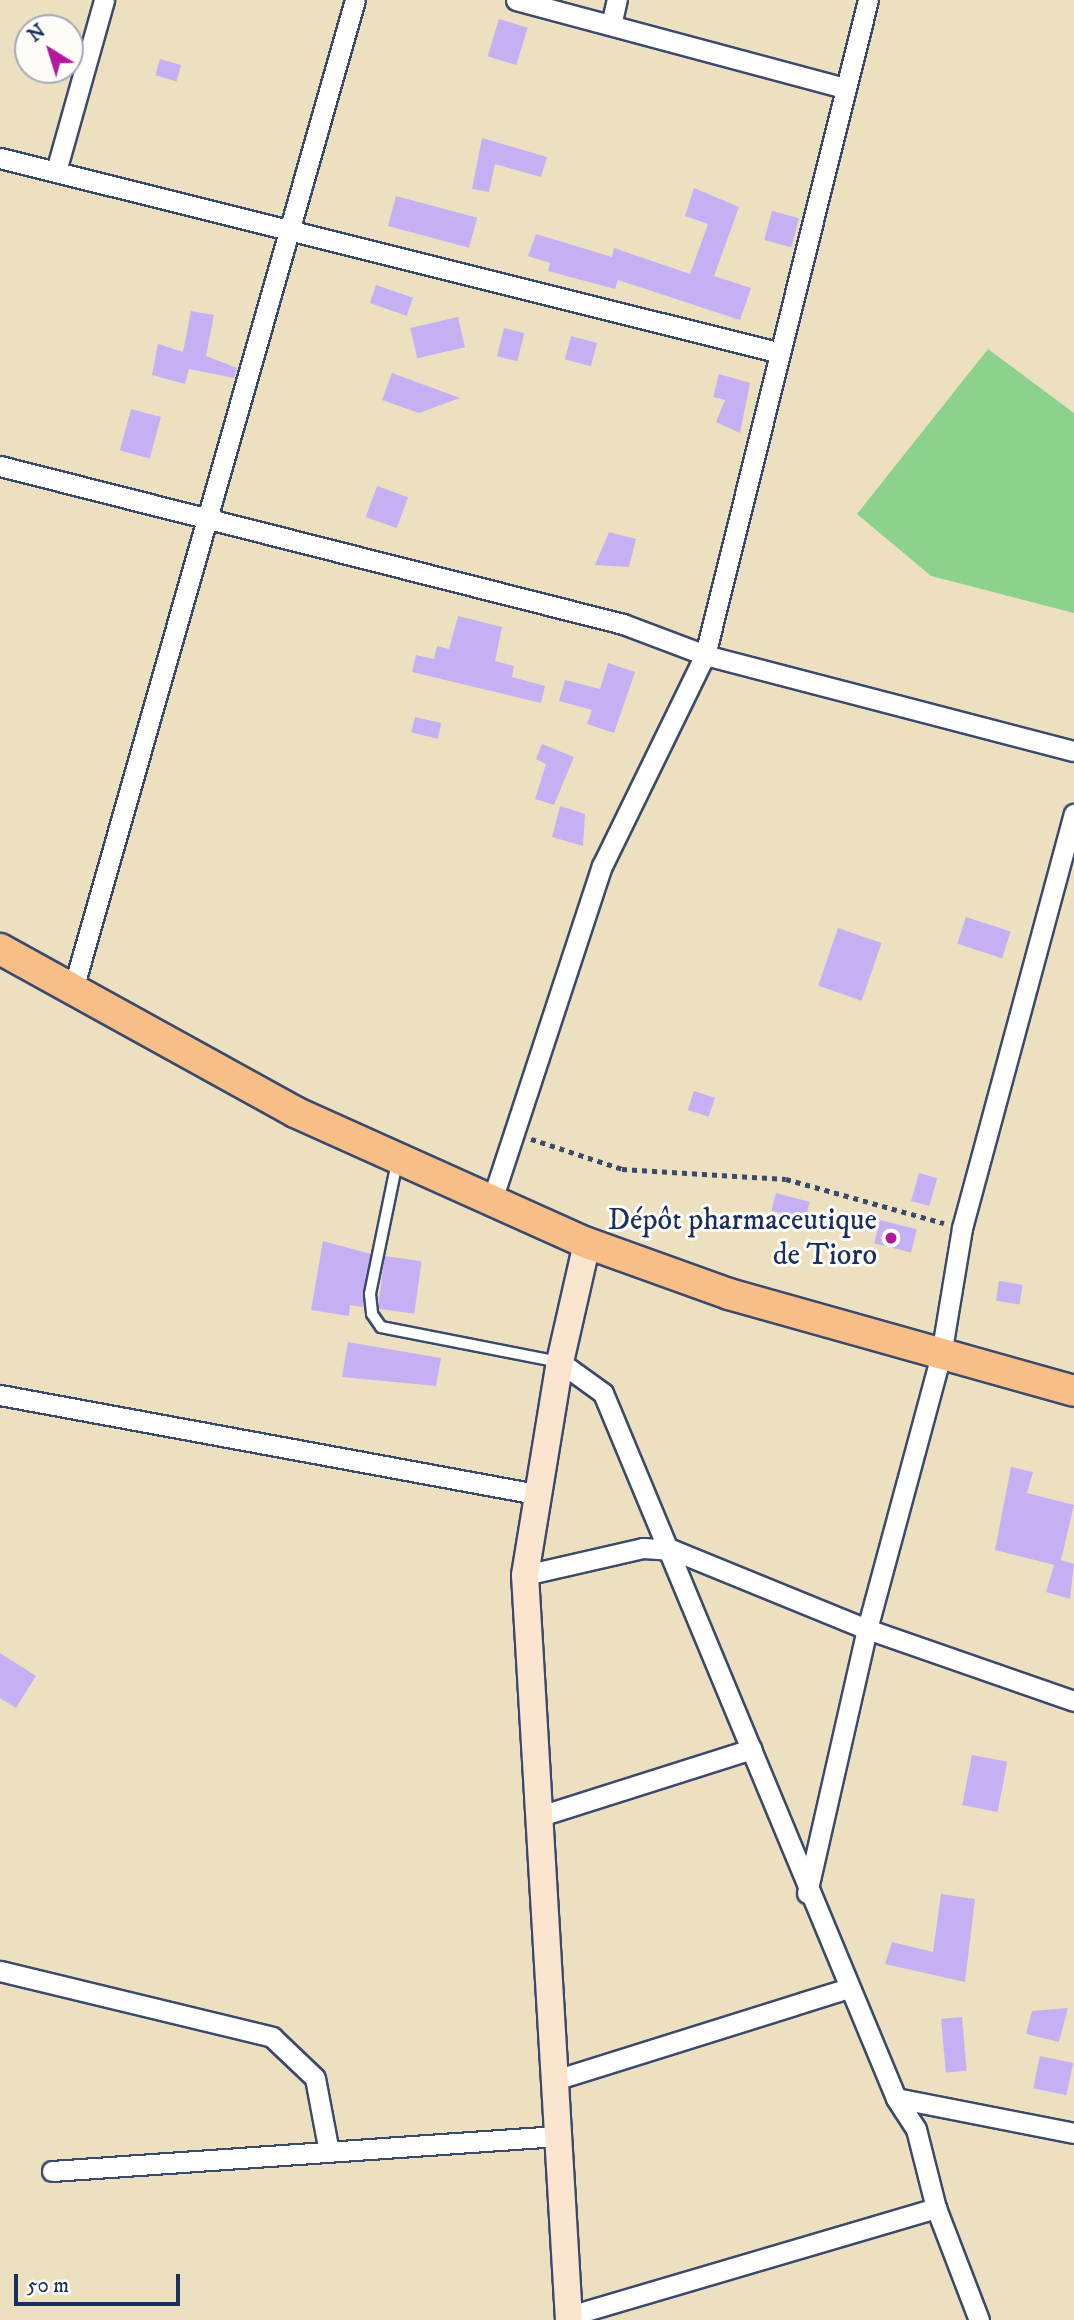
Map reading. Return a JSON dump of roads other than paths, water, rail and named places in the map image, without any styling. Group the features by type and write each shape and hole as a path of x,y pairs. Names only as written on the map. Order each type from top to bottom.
{"main road":[{"path":"0,949 295,1112 587,1243 729,1294 1074,1391"},
{"path":"569,2318 537,1817 525,1575 536,1494 560,1362 587,1243"}],"street":[{"path":"56,171 104,0"},
{"path":"74,989 355,0"},
{"path":"516,0 845,88"},
{"path":"611,25 617,0"},
{"path":"492,1200 517,1134 602,866 705,655 777,352 868,0"},
{"path":"0,158 777,352"},
{"path":"0,466 623,624 705,655 1074,751"},
{"path":"807,1893 867,1629 941,1355 962,1228 1074,814"},
{"path":"560,1362 603,1393 673,1550 807,1893 896,2098 916,2129 936,2208 979,2320"},
{"path":"0,1395 536,1494"},
{"path":"525,1575 643,1548 673,1550 867,1629 1074,1701"},
{"path":"537,1817 751,1749"},
{"path":"0,1971 272,2037 315,2078 329,2152"},
{"path":"555,2080 848,1987"},
{"path":"896,2098 1074,2133"},
{"path":"52,2171 558,2136"},
{"path":"569,2318 936,2208"}],"lane":[{"path":"397,1158 370,1294 372,1314 381,1327 560,1362"}],"place":[{"name":"Dépôt pharmaceutique de Tioro","path":"891,1238"}]}
